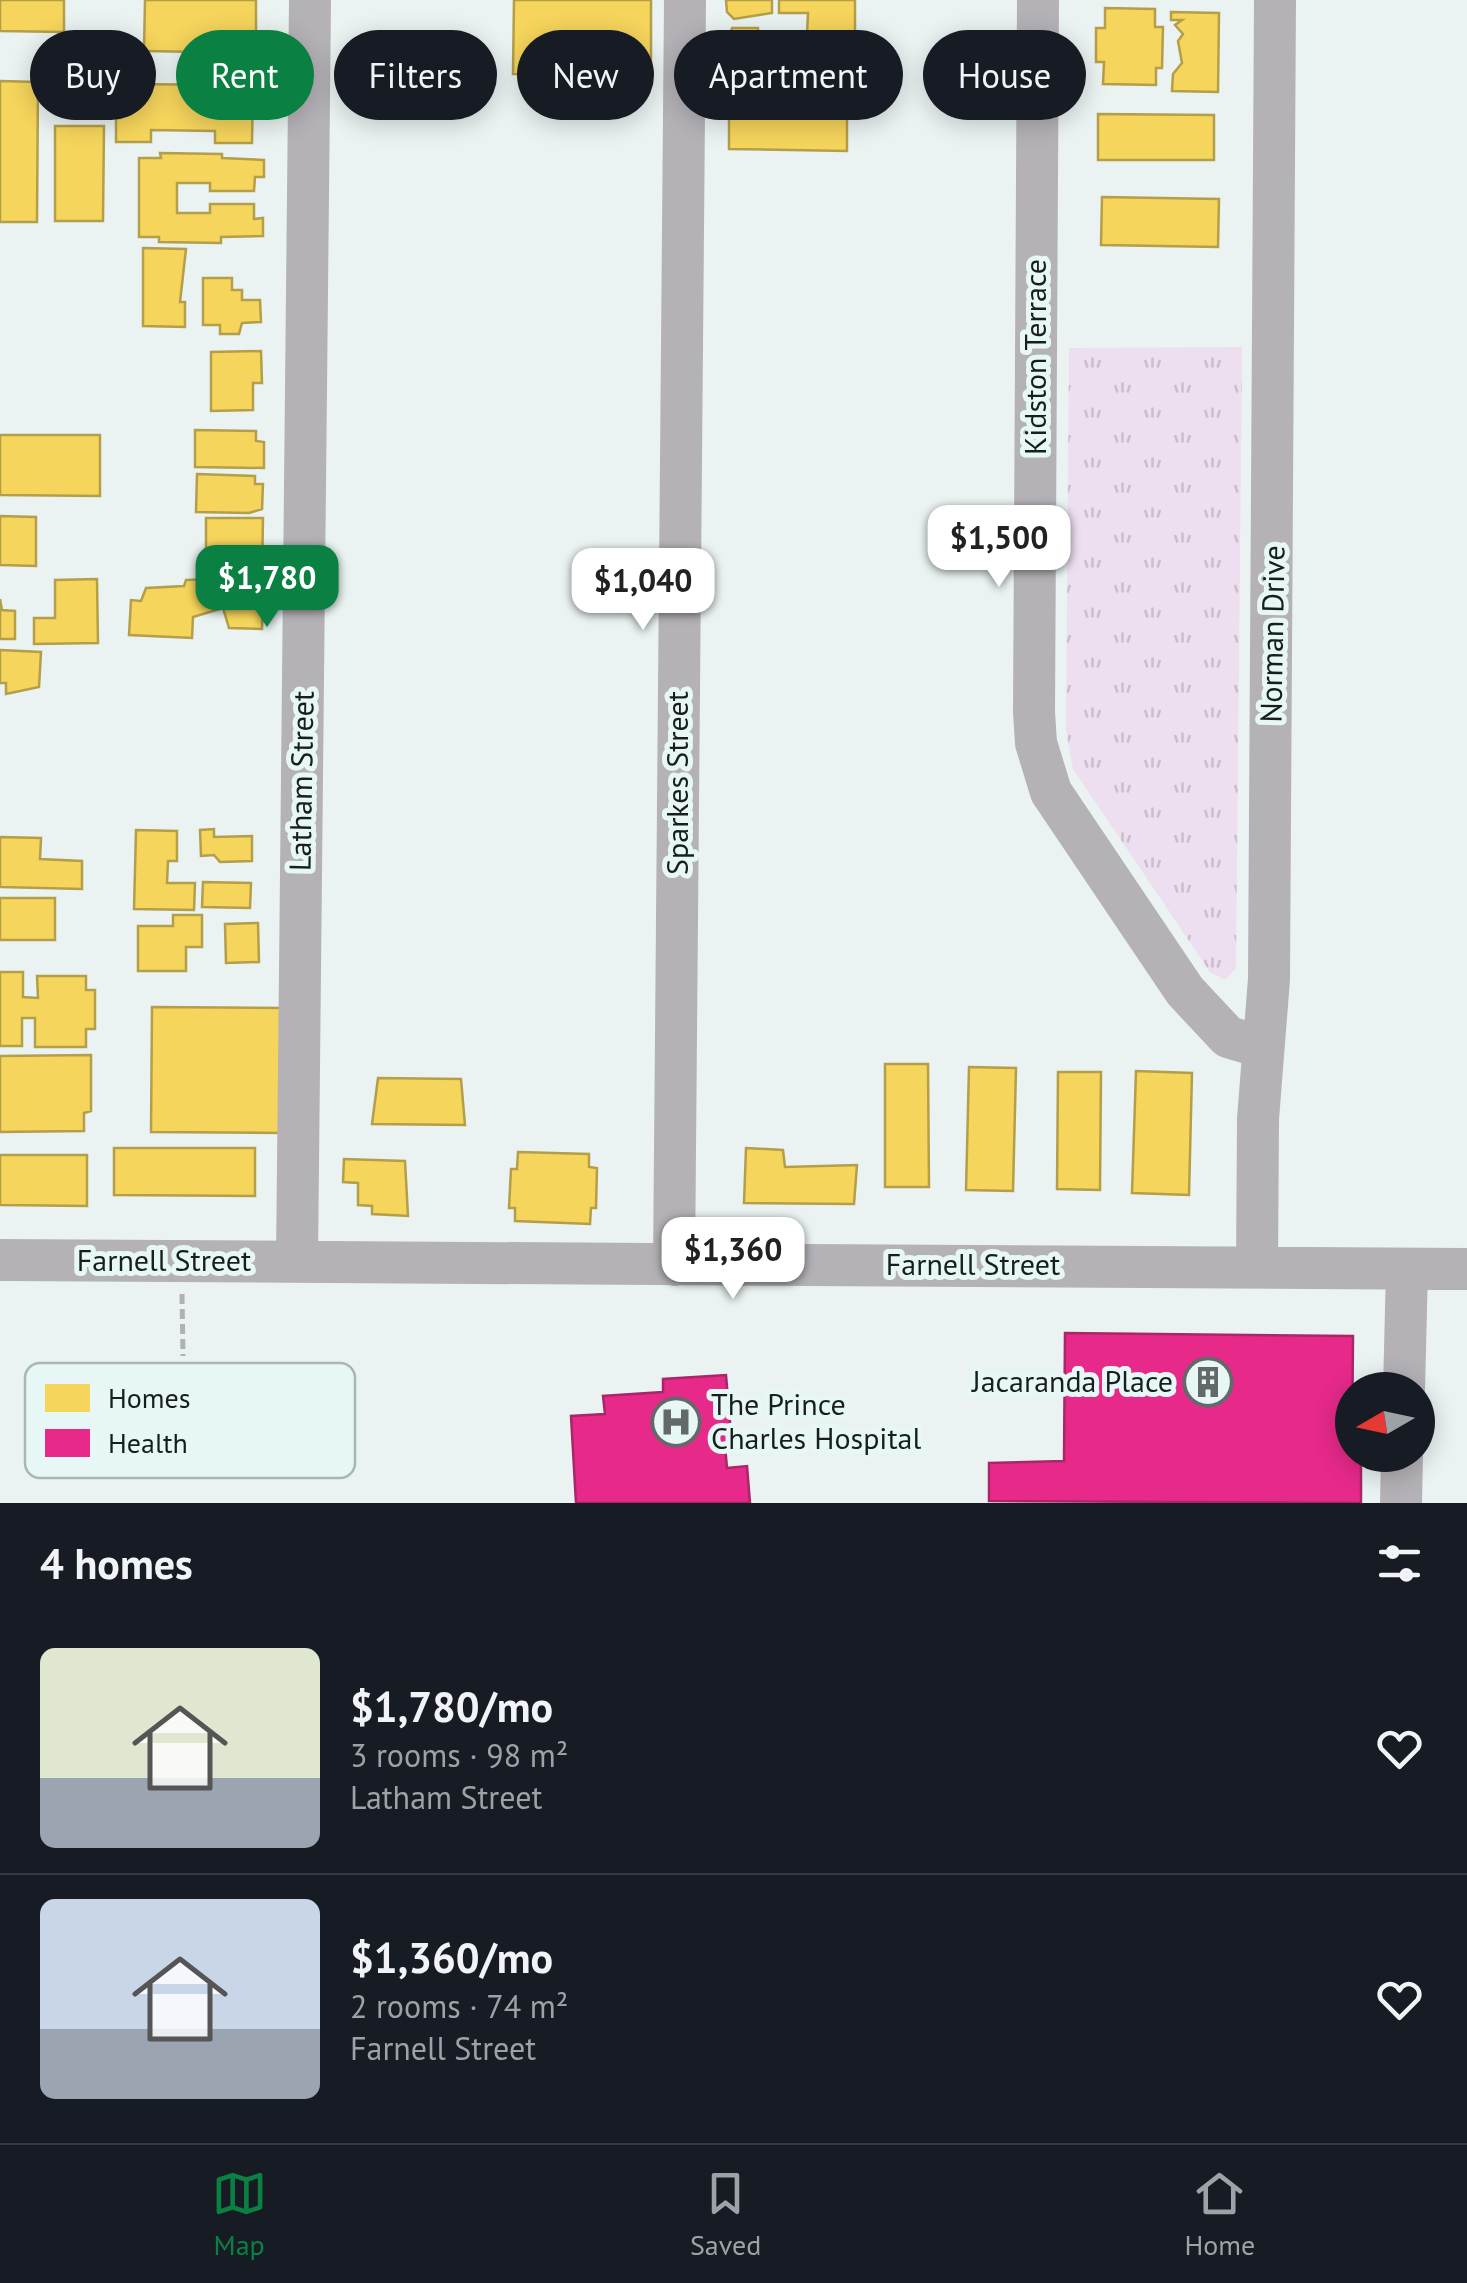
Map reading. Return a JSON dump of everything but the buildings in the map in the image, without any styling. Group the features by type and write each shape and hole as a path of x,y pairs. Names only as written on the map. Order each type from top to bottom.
{"street":[{"name":"Latham Street","path":"297,1261 310,0"},
{"name":"Sparkes Street","path":"674,1265 685,0"},
{"name":"Kidston Terrace","path":"1038,0 1034,712 1042,770 1069,821 1185,992 1228,1038 1262,1047"},
{"name":"Norman Drive","path":"1257,1267 1270,901 1276,0"},
{"name":"Farnell Street","path":"0,1260 1467,1269"},
{"path":"1405,1372 1408,1269"},
{"path":"1401,1503 1402,1472"}],"path":[{"path":"182,1261 182,1356"}],"green space":[{"path":"1242,347 1236,968 1225,980 1210,972 1073,769 1066,730 1069,348"}],"place":[{"name":"Jacaranda Place","path":"1208,1382"},
{"name":"The Prince Charles Hospital","path":"676,1422"}]}
